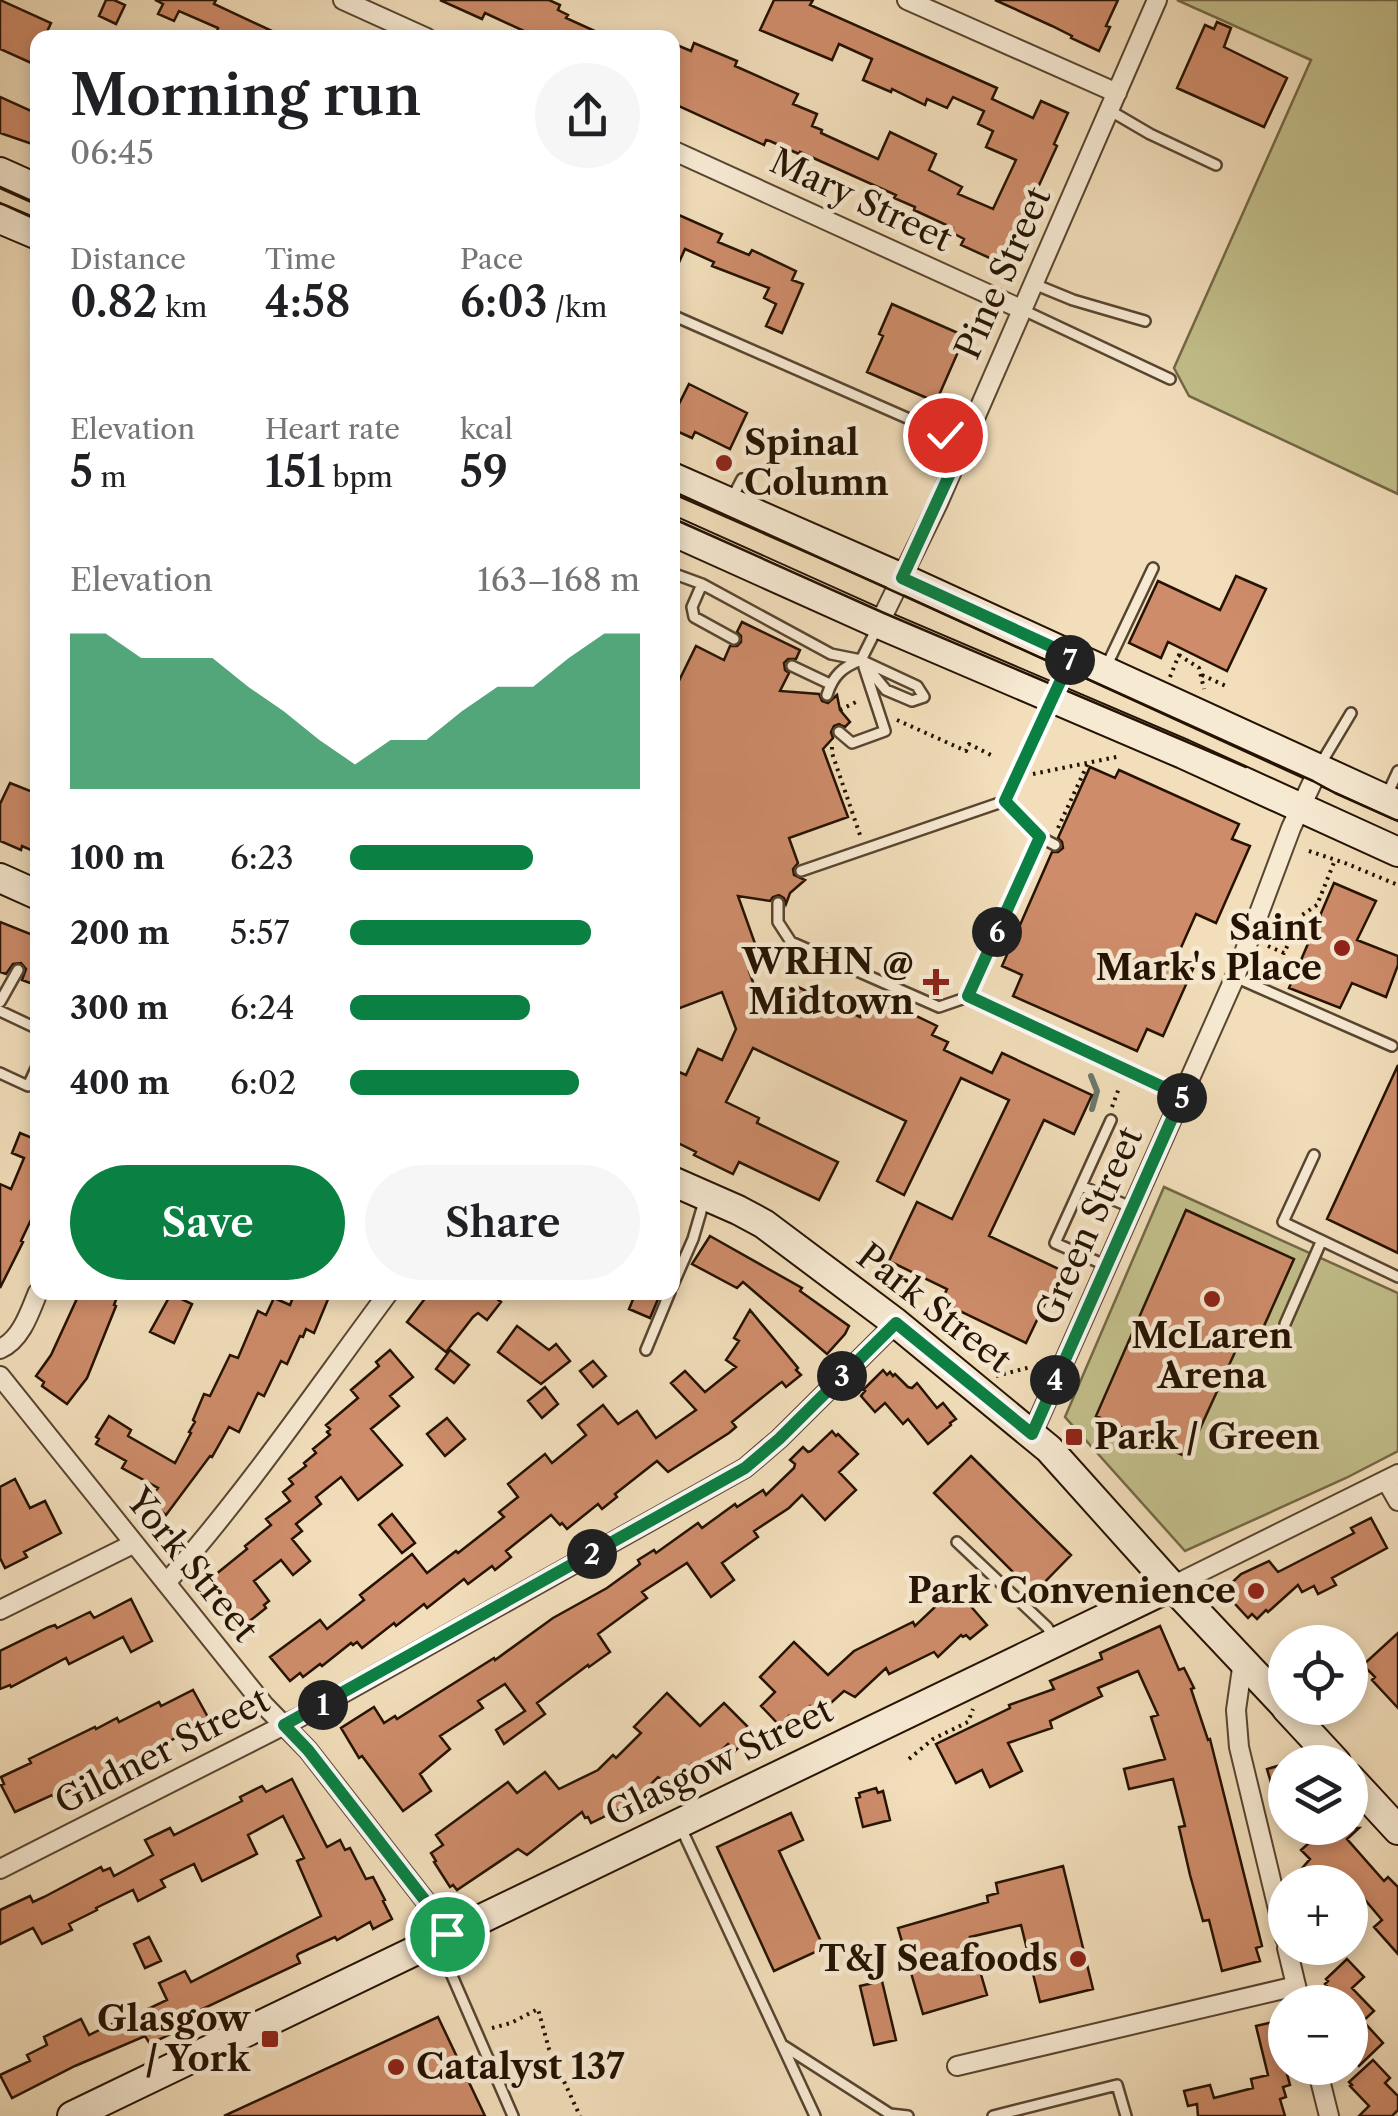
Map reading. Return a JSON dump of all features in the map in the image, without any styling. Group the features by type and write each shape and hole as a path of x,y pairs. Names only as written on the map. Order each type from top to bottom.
{"street":[{"path":"343,0 409,30"},
{"path":"908,0 1113,101"},
{"name":"Pine Street","path":"879,624 964,443 1157,0"},
{"name":"Mary Street","path":"680,154 1023,310"},
{"path":"0,172 30,185"},
{"path":"680,478 736,491 902,578 1392,802"},
{"path":"680,534 1398,852"},
{"name":"Green Street","path":"1032,1434 1235,977 1319,768"},
{"path":"0,878 30,891"},
{"name":"Park Street","path":"680,1184 764,1224 896,1323 1050,1449 1268,1688"},
{"path":"0,1349 18,1334 34,1300"},
{"path":"166,1583 272,1450 382,1300"},
{"name":"Gildner Street","path":"0,1869 266,1736 745,1468 896,1323"},
{"name":"York Street","path":"0,1376 264,1705 308,1750 447,1934"},
{"path":"1392,1477 1398,1501"},
{"name":"Glasgow Street","path":"72,2116 1392,1477"},
{"path":"0,1610 134,1544"},
{"path":"1243,1661 1236,1710 1240,1747 1268,1866"},
{"name":"Park Street","path":"1302,1725 1321,1745"},
{"path":"1368,1798 1398,1830"},
{"path":"957,2066 1268,2000"},
{"path":"1321,2085 1329,2116"}],"lane":[{"path":"1113,101 1168,142 1216,165"},
{"path":"1034,284 1145,322"},
{"path":"1023,310 1170,379"},
{"path":"680,318 964,443"},
{"path":"1104,670 1153,568"},
{"path":"680,576 831,654 861,660 916,686 924,697 912,702 886,690 861,660"},
{"path":"702,584 692,607 694,617 734,639"},
{"path":"792,666 829,689 842,667 861,660 879,624"},
{"path":"802,871 1005,801 1072,656"},
{"path":"836,735 852,743 885,731 861,660"},
{"path":"1319,768 1350,713"},
{"path":"1392,802 1398,771"},
{"path":"1005,801 1040,837 1055,846"},
{"path":"968,996 1040,837"},
{"path":"778,903 778,922 791,942 939,1006 968,996 1182,1096"},
{"path":"0,1002 18,970"},
{"path":"1235,977 1392,1046"},
{"path":"0,1011 30,1025"},
{"path":"0,1073 30,1087"},
{"path":"1107,1266 1055,1243 1110,1120"},
{"path":"1314,1155 1283,1222 1398,1277"},
{"path":"1081,1186 1133,1208"},
{"path":"680,1271 705,1195"},
{"path":"1285,1324 1321,1242"},
{"path":"646,1350 668,1300"},
{"path":"958,1542 1048,1627 1056,1642"},
{"path":"679,1823 815,2116"},
{"path":"447,1934 450,1971 513,2116"},
{"path":"782,2044 890,2114 908,2116"},
{"path":"993,2116 1116,2085 1126,2116"}],"path":[{"path":"1168,680 1180,652 1202,675 1203,696"},
{"path":"1202,675 1228,687"},
{"path":"840,710 856,702"},
{"path":"893,718 966,751 969,744 993,756"},
{"path":"836,735 832,753 861,838"},
{"path":"1033,774 1121,756"},
{"path":"1056,833 1088,760"},
{"path":"1309,851 1398,885"},
{"path":"1268,946 1284,953 1302,915 1317,905 1335,860"},
{"path":"996,1376 1031,1367"},
{"path":"909,1759 932,1739 968,1722 973,1709"},
{"path":"492,2030 538,2009 550,2049 580,2116"}],"shaded area":[{"path":"1177,0 1398,0 1398,494 1189,396 1174,368 1311,60"},
{"path":"1164,1187 1398,1293 1398,1451 1185,1551 1065,1417"}],"building":[{"path":"0,0 51,23 48,30 30,30 30,62 0,49"},
{"path":"106,0 125,5 116,24 99,16"},
{"path":"155,0 216,0 214,4 270,30 217,30 179,11 174,21 158,14 163,4"},
{"path":"440,0 549,0 560,5 558,10 568,15 566,18 592,30 522,30 485,13 482,19"},
{"path":"774,0 813,0 810,5 997,88 992,99 1033,118 1041,101 1068,113 1003,264 961,245 964,239 951,232 953,228 914,210 915,207 894,198 896,195 800,152 766,140 764,145 680,107 680,46 691,51 694,43 798,94 793,104 817,114 812,126 821,133 878,159 890,132 936,154 929,170 962,187 958,194 993,209 1016,160 986,147 993,131 978,124 984,111 953,97 947,108 927,99 925,105 863,80 872,59 839,44 832,60 760,30"},
{"path":"995,0 1118,0 1099,51"},
{"path":"1217,22 1231,28 1224,47 1287,78 1264,127 1177,88 1205,25 1214,29"},
{"path":"0,97 30,110 30,143 0,133"},
{"path":"680,216 722,234 718,242 749,255 752,250 796,271 792,280 803,284 782,333 766,326 776,304 764,298 769,288 712,266 714,262 685,249 680,260"},
{"path":"892,304 958,333 951,349 958,352 936,402 867,372"},
{"path":"689,384 747,413 730,449 695,432 692,438 680,433 680,402"},
{"path":"1236,576 1266,589 1227,671 1168,642 1161,658 1129,643 1158,581 1220,610"},
{"path":"742,622 800,650 796,659 784,663 789,673 780,691 819,694 828,703 837,695 840,710 850,722 845,727 834,726 833,738 823,749 848,817 789,838 798,863 794,875 805,880 790,893 786,904 779,895 770,901 738,896 763,966 749,971 759,999 786,1012 798,987 860,1017 871,994 937,1026 932,1035 948,1042 944,1050 992,1073 1002,1053 1092,1095 1074,1134 1044,1120 989,1236 1061,1270 1026,1343 941,1302 947,1289 889,1261 917,1202 952,1219 1009,1100 961,1078 904,1195 877,1181 906,1121 753,1048 726,1102 759,1118 757,1123 838,1162 819,1200 739,1162 733,1174 680,1144 680,1072 686,1075 698,1049 722,1060 736,1029 722,992 680,1008 680,679 696,646 724,660 730,646 741,642 737,632"},
{"path":"1090,767 1115,778 1119,770 1239,824 1232,839 1250,846 1216,923 1196,914 1175,961 1193,969 1163,1036 1147,1029 1137,1051 1013,996 1022,975 1002,966 1052,852 1063,848 1058,838"},
{"path":"10,783 30,791 30,850 0,841 0,804"},
{"name":"Saint Mark's Place","path":"1334,883 1376,901 1357,940 1398,956 1386,997 1352,983 1340,1008 1289,988"},
{"path":"0,922 30,934 30,983 22,980 26,969 21,963 13,964 6,974 0,972"},
{"path":"1398,1065 1398,1253 1327,1219"},
{"path":"20,1133 30,1137 30,1222 0,1288 0,1184 11,1189 24,1158 12,1153"},
{"name":"McLaren Arena","path":"1186,1210 1294,1259 1255,1346 1241,1339 1187,1457 1096,1416"},
{"path":"710,1236 802,1288 800,1291 849,1326 845,1334 827,1354 743,1282 737,1288 692,1264"},
{"path":"76,1300 116,1300 87,1378 67,1404 42,1386 44,1382 36,1376 51,1355"},
{"path":"168,1300 192,1304 174,1343 150,1332"},
{"path":"273,1300 290,1305 292,1300 328,1300 314,1333 306,1329 300,1336 287,1364 281,1361 264,1396 258,1393 239,1432 229,1427 212,1457 166,1515 148,1501 158,1488 122,1468 126,1461 96,1444 96,1437 109,1416 131,1430 128,1436 175,1463 191,1433 204,1394 210,1396 230,1355 238,1358 258,1311 266,1315"},
{"path":"424,1300 501,1302 487,1320 478,1313 473,1317 446,1352 407,1322"},
{"path":"633,1300 658,1300 650,1318 629,1309"},
{"path":"750,1310 801,1375 786,1387 782,1382 779,1384 732,1422 736,1427 729,1433 668,1472 657,1461 602,1509 598,1504 567,1529 551,1515 506,1551 511,1557 495,1570 492,1566 468,1584 464,1579 427,1608 424,1604 362,1648 357,1642 351,1643 303,1677 300,1673 290,1681 270,1657 320,1620 327,1629 364,1600 360,1595 412,1554 427,1573 458,1553 504,1517 499,1512 518,1497 508,1484 545,1454 552,1463 586,1435 578,1425 603,1405 618,1424 637,1411 656,1438 696,1410 671,1383 685,1371 705,1392 736,1367 726,1360 739,1341 734,1338"},
{"path":"517,1326 549,1350 556,1344 570,1361 541,1384 498,1352"},
{"path":"390,1350 413,1377 390,1396 399,1406 371,1429 402,1465 358,1500 341,1477 316,1497 321,1504 296,1524 302,1531 292,1539 310,1561 293,1575 281,1560 254,1581 269,1601 246,1624 210,1579 247,1549 245,1546 271,1525 266,1519 290,1501 283,1492 293,1484 289,1479 306,1466 304,1463 316,1453 313,1449 330,1435 326,1425 358,1398 351,1390 379,1366 376,1362"},
{"path":"450,1350 469,1365 454,1383 436,1369"},
{"path":"593,1361 606,1376 593,1387 580,1371"},
{"path":"883,1370 887,1375 895,1374 908,1387 917,1383 937,1408 943,1403 956,1419 928,1444 908,1419 903,1424 885,1403 875,1412 861,1396"},
{"path":"545,1387 558,1404 542,1418 528,1401"},
{"path":"447,1418 465,1439 445,1456 427,1434"},
{"path":"832,1431 858,1454 839,1472 856,1490 825,1520 802,1495 754,1531 758,1537 722,1563 734,1580 711,1597 687,1563 642,1592 647,1598 598,1634 610,1652 537,1703 545,1714 504,1744 496,1730 525,1711 505,1684 478,1701 483,1708 440,1736 450,1749 420,1774 431,1791 403,1811 362,1756 359,1758 341,1728 374,1707 384,1723 395,1716 397,1719 495,1660 698,1523 702,1528 735,1504 737,1507 763,1490 766,1495 794,1468 790,1460 803,1447 811,1451"},
{"path":"971,1456 1071,1555 1034,1593 934,1493"},
{"path":"15,1479 30,1508 45,1501 61,1533 24,1552 27,1557 5,1568 0,1558 0,1487"},
{"path":"392,1514 415,1543 402,1553 379,1525"},
{"path":"1371,1518 1387,1548 1332,1578 1336,1585 1318,1594 1314,1586 1302,1592 1298,1585 1257,1619 1252,1614 1248,1618 1223,1591 1241,1574 1269,1561 1278,1572 1354,1533 1351,1528"},
{"path":"955,1588 987,1625 970,1639 961,1635 938,1657 934,1652 889,1674 886,1668 855,1697 844,1691 821,1712 810,1706 794,1722 789,1716 780,1726 761,1706 775,1692 760,1677 794,1642 828,1675 854,1651 913,1622 915,1626"},
{"path":"131,1599 152,1641 131,1652 123,1637 69,1664 66,1658 0,1689 0,1651 49,1627 57,1628 90,1612 94,1618"},
{"path":"1160,1626 1179,1670 1184,1668 1194,1688 1191,1689 1210,1739 1262,1946 1256,1948 1260,1961 1222,1971 1209,1920 1203,1921 1190,1875 1179,1827 1185,1826 1173,1779 1129,1789 1124,1769 1165,1759 1151,1717 1158,1715 1138,1671 1098,1688 1102,1696 1050,1721 1052,1728 1008,1743 1022,1771 990,1787 982,1770 956,1783 936,1744 1010,1708 1009,1705 1054,1689 1050,1681 1102,1659 1100,1653"},
{"path":"1398,1633 1398,1708 1372,1680 1375,1677 1368,1670 1368,1660"},
{"path":"193,1690 210,1721 54,1798 52,1795 15,1812 1,1777 95,1727 117,1718 119,1722"},
{"path":"667,1693 700,1726 724,1703 754,1733 735,1751 728,1744 702,1769 692,1764 670,1785 658,1777 632,1803 591,1823 582,1812 527,1855 518,1849 457,1890 453,1885 450,1887 431,1853 443,1845 436,1835 508,1782 517,1793 545,1772 559,1789 598,1770 641,1733 634,1727"},
{"path":"292,1779 327,1847 340,1840 345,1850 350,1848 366,1879 373,1877 392,1919 373,1929 370,1922 337,1940 335,1937 298,1954 300,1963 198,2011 202,2019 150,2044 145,2036 12,2098 0,2075 30,2061 27,2055 47,2045 44,2037 81,2019 89,2035 129,2018 167,2000 159,1983 185,1971 191,1982 321,1916 297,1861 304,1858 283,1816 248,1835 257,1854 202,1881 194,1864 161,1880 165,1887 138,1901 133,1890 69,1924 72,1930 42,1944 33,1928 0,1944 0,1910 30,1896 33,1902 101,1867 103,1871 110,1868 114,1876 153,1855 145,1840 170,1828 174,1835 242,1801 240,1797 262,1786 266,1792"},
{"path":"876,1788 878,1793 883,1791 890,1820 863,1827 856,1798 859,1793"},
{"path":"791,1813 803,1840 779,1851 824,1948 774,1971 717,1847"},
{"path":"1307,1845 1352,1845 1384,1881 1388,1877 1398,1887 1398,1954 1374,1927 1382,1920 1368,1903 1368,1865 1305,1865 1310,1859 1301,1850"},
{"path":"1063,1866 1093,1989 1040,2002 1021,1925 970,1937 987,1995 923,2014 898,1928 988,1902 987,1896 998,1893 996,1883"},
{"path":"149,1937 161,1961 145,1968 134,1944"},
{"path":"1341,1965 1353,1965 1364,1977 1355,1985 1326,1985 1326,1979"},
{"path":"882,1981 896,2040 874,2045 860,1986"},
{"name":"Catalyst 137","path":"438,2017 485,2116 224,2116"},
{"path":"1268,2023 1268,2075 1256,2026"},
{"path":"1368,2026 1383,2043 1368,2057"},
{"path":"1373,2060 1390,2078 1385,2083 1398,2096 1398,2110 1392,2116 1359,2116 1369,2106 1350,2086 1368,2085 1368,2065"},
{"path":"1268,2075 1268,2085 1290,2085 1283,2087 1286,2097 1280,2099 1285,2116 1198,2116 1197,2104 1188,2106 1184,2091 1210,2085 1214,2098 1253,2088 1251,2079"}],"waterway":[{"path":"1091,1076 1097,1091 1092,1109"}],"tram line":[{"path":"0,187 30,200"},
{"path":"0,203 30,216"},
{"path":"680,495 1398,821"},
{"path":"680,522 1246,767"}],"place":[{"name":"Spinal Column","path":"724,463"},
{"name":"Saint Mark's Place","path":"1342,948"},
{"name":"WRHN @ Midtown","path":"936,982"},
{"name":"McLaren Arena","path":"1212,1299"},
{"name":"Park / Green","path":"1074,1437"},
{"name":"Park Convenience","path":"1256,1591"},
{"name":"T&J Seafoods","path":"1078,1959"},
{"name":"Glasgow / York","path":"270,2039"},
{"name":"Catalyst 137","path":"396,2067"}],"route":[{"path":"447,1934 308,1750 284,1725 745,1468 896,1323 1032,1434 1182,1096 968,996 1040,837 1005,801 1072,656 902,578 964,443 945,435"}]}
